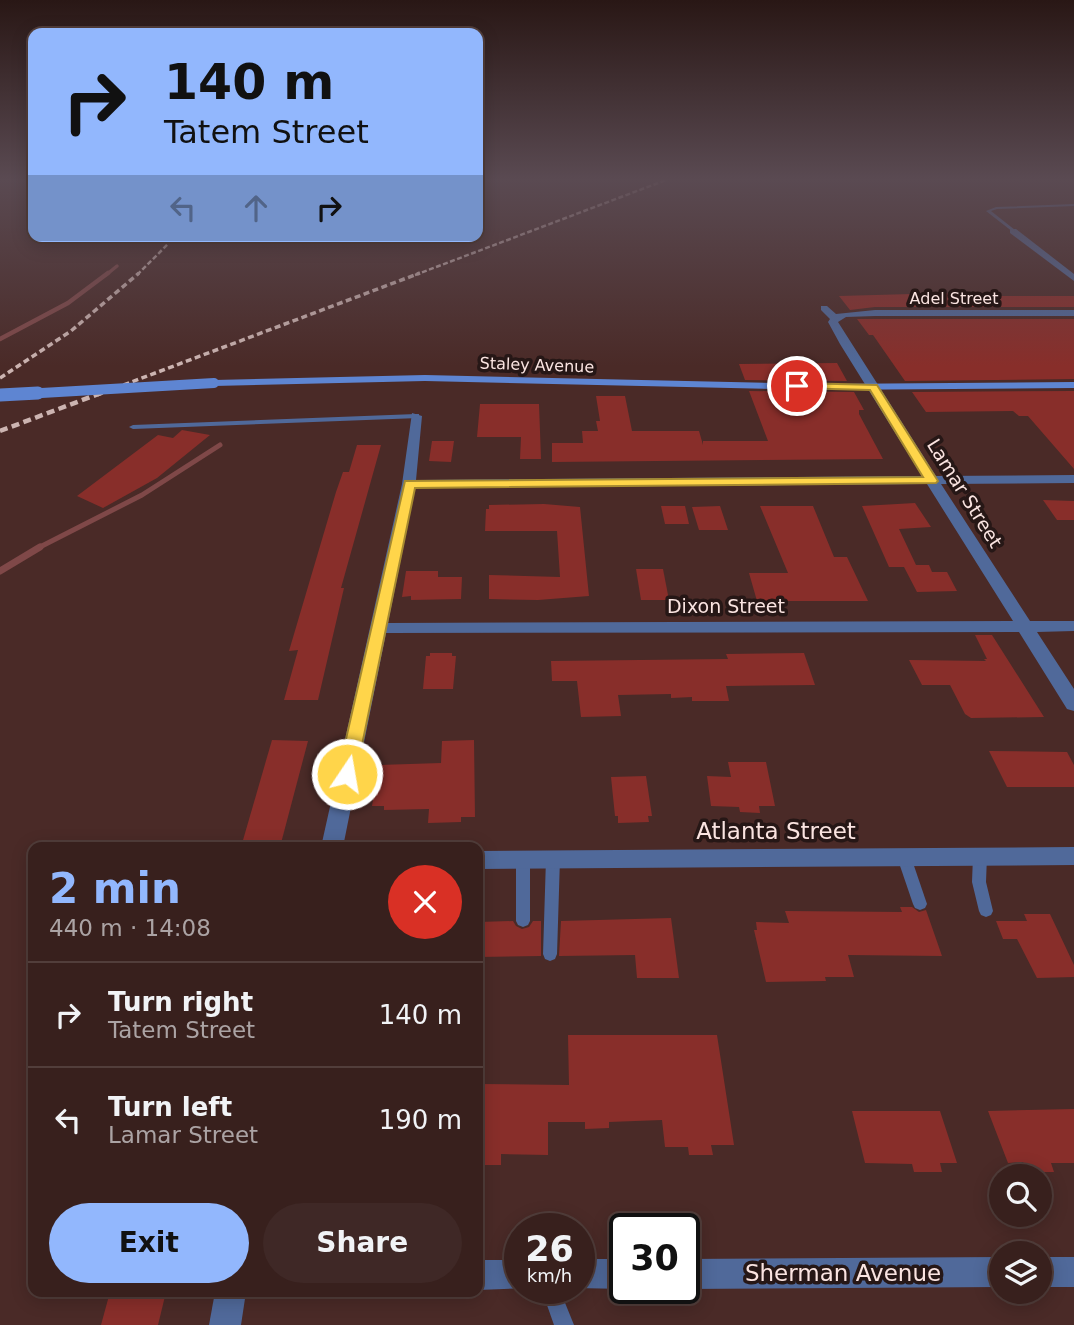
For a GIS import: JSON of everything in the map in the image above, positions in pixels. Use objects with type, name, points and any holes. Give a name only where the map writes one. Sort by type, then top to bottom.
[{"type":"street","points":[[1027,242],[1074,278]]},
{"type":"street","name":"Lamar Street","points":[[824,308],[835,318],[832,322],[1074,704]]},
{"type":"street","name":"Adel Street","points":[[835,318],[844,314],[875,313],[1074,313]]},
{"type":"street","name":"Staley Avenue","points":[[0,394],[214,383],[425,378],[873,387],[1074,385]]},
{"type":"street","points":[[333,842],[409,484],[416,416]]},
{"type":"street","points":[[409,484],[1074,479]]},
{"type":"street","name":"Dixon Street","points":[[378,628],[1074,626]]},
{"type":"street","name":"Atlanta Street","points":[[483,860],[1074,856]]},
{"type":"street","name":"Sherman Avenue","points":[[700,1274],[989,1272]]},
{"type":"street","points":[[1052,1272],[1074,1272]]},
{"type":"street","points":[[483,1275],[504,1275]]},
{"type":"street","points":[[225,1325],[231,1297]]},
{"type":"lane","points":[[133,427],[416,416]]},
{"type":"lane","points":[[979,856],[979,882],[986,911]]},
{"type":"lane","points":[[904,857],[920,904]]},
{"type":"lane","points":[[523,859],[523,921]]},
{"type":"lane","points":[[550,954],[552,859]]},
{"type":"lane","points":[[556,1304],[564,1325]]},
{"type":"building","points":[[947,293],[949,296],[1074,296],[1074,307],[875,307],[850,310],[839,296]]},
{"type":"building","points":[[857,319],[1074,319],[1074,379],[905,381],[873,335],[869,335]]},
{"type":"building","points":[[837,363],[847,381],[745,380],[739,364]]},
{"type":"building","points":[[749,391],[854,392],[864,410],[859,410],[859,414],[883,459],[552,462],[552,443],[583,443],[582,431],[598,431],[596,421],[600,421],[596,396],[625,396],[632,431],[699,431],[703,445],[703,441],[768,441]]},
{"type":"building","points":[[1074,391],[1074,469],[1028,416],[1019,416],[1013,411],[926,412],[912,392]]},
{"type":"building","points":[[480,404],[539,404],[541,459],[520,459],[521,437],[477,437]]},
{"type":"building","points":[[182,430],[210,435],[157,478],[103,508],[77,496],[158,435],[173,438]]},
{"type":"building","points":[[432,441],[454,441],[451,462],[429,461]]},
{"type":"building","points":[[357,445],[381,445],[341,588],[344,588],[318,700],[284,700],[298,650],[289,651],[336,492],[343,472],[349,472]]},
{"type":"building","points":[[1043,500],[1074,501],[1074,520],[1057,520]]},
{"type":"building","points":[[915,503],[931,527],[899,529],[916,565],[929,565],[932,572],[947,572],[957,591],[917,592],[904,567],[889,567],[862,506]]},
{"type":"building","points":[[544,504],[580,507],[589,596],[538,600],[489,599],[489,575],[560,577],[557,531],[485,531],[486,509],[489,509],[489,505]]},
{"type":"building","points":[[661,506],[685,506],[689,524],[665,524]]},
{"type":"building","points":[[720,506],[728,530],[699,530],[692,507]]},
{"type":"building","points":[[760,506],[813,506],[834,557],[847,557],[868,601],[757,601],[749,573],[788,573]]},
{"type":"building","points":[[636,569],[663,569],[669,600],[641,600]]},
{"type":"building","points":[[406,571],[438,571],[438,577],[462,577],[461,599],[411,600],[411,596],[402,597]]},
{"type":"building","points":[[975,635],[992,635],[1044,717],[971,718],[965,714],[950,685],[922,685],[909,660],[986,661]]},
{"type":"building","points":[[430,653],[452,653],[452,656],[456,656],[453,689],[423,689],[426,656],[430,656]]},
{"type":"building","points":[[804,653],[815,685],[726,686],[729,701],[692,701],[692,697],[671,698],[671,694],[618,695],[621,716],[581,717],[577,681],[552,681],[551,661],[728,659],[726,654]]},
{"type":"building","points":[[272,740],[308,741],[281,842],[242,842]]},
{"type":"building","points":[[474,740],[475,817],[461,817],[461,822],[428,823],[429,809],[384,810],[384,806],[372,806],[379,765],[441,763],[442,741]]},
{"type":"building","points":[[989,751],[1067,752],[1074,765],[1074,787],[1007,787]]},
{"type":"building","points":[[728,762],[766,762],[775,806],[759,806],[760,813],[740,812],[739,807],[711,806],[707,776],[731,777]]},
{"type":"building","points":[[646,776],[652,816],[648,816],[649,822],[618,823],[611,777]]},
{"type":"building","points":[[900,907],[912,907],[919,912],[926,910],[942,956],[848,955],[854,977],[825,977],[826,981],[766,982],[754,930],[757,930],[756,922],[789,923],[785,911],[902,912]]},
{"type":"building","points":[[1024,914],[1050,914],[1074,965],[1074,977],[1037,978],[1017,939],[1003,939],[996,921],[1027,921]]},
{"type":"building","points":[[671,918],[679,978],[637,978],[635,955],[559,956],[561,921]]},
{"type":"building","points":[[513,921],[522,929],[529,927],[533,921],[541,921],[541,956],[483,957],[483,922]]},
{"type":"building","points":[[568,1035],[717,1035],[734,1145],[711,1145],[713,1155],[689,1155],[688,1147],[665,1147],[662,1120],[609,1122],[609,1128],[585,1129],[585,1122],[548,1122],[548,1155],[501,1154],[501,1165],[483,1165],[483,1084],[569,1085]]},
{"type":"building","points":[[1074,1109],[1074,1163],[1008,1163],[988,1111]]},
{"type":"building","points":[[852,1111],[940,1111],[957,1163],[940,1163],[942,1172],[914,1172],[912,1164],[865,1163]]},
{"type":"building","points":[[109,1297],[165,1297],[158,1325],[101,1325]]},
{"type":"waterway","points":[[106,275],[117,266]]},
{"type":"waterway","points":[[0,339],[68,303],[108,273]]},
{"type":"waterway","points":[[36,549],[142,495],[220,445]]},
{"type":"waterway","points":[[0,571],[40,547]]},
{"type":"railway","points":[[139,273],[170,242]]},
{"type":"railway","points":[[415,275],[503,242]]},
{"type":"railway","points":[[0,378],[71,331],[139,273]]},
{"type":"railway","points":[[97,395],[420,273]]},
{"type":"railway","points":[[0,431],[101,393]]},
{"type":"route","points":[[347,774],[409,484],[932,481],[873,387],[797,386]]}]
